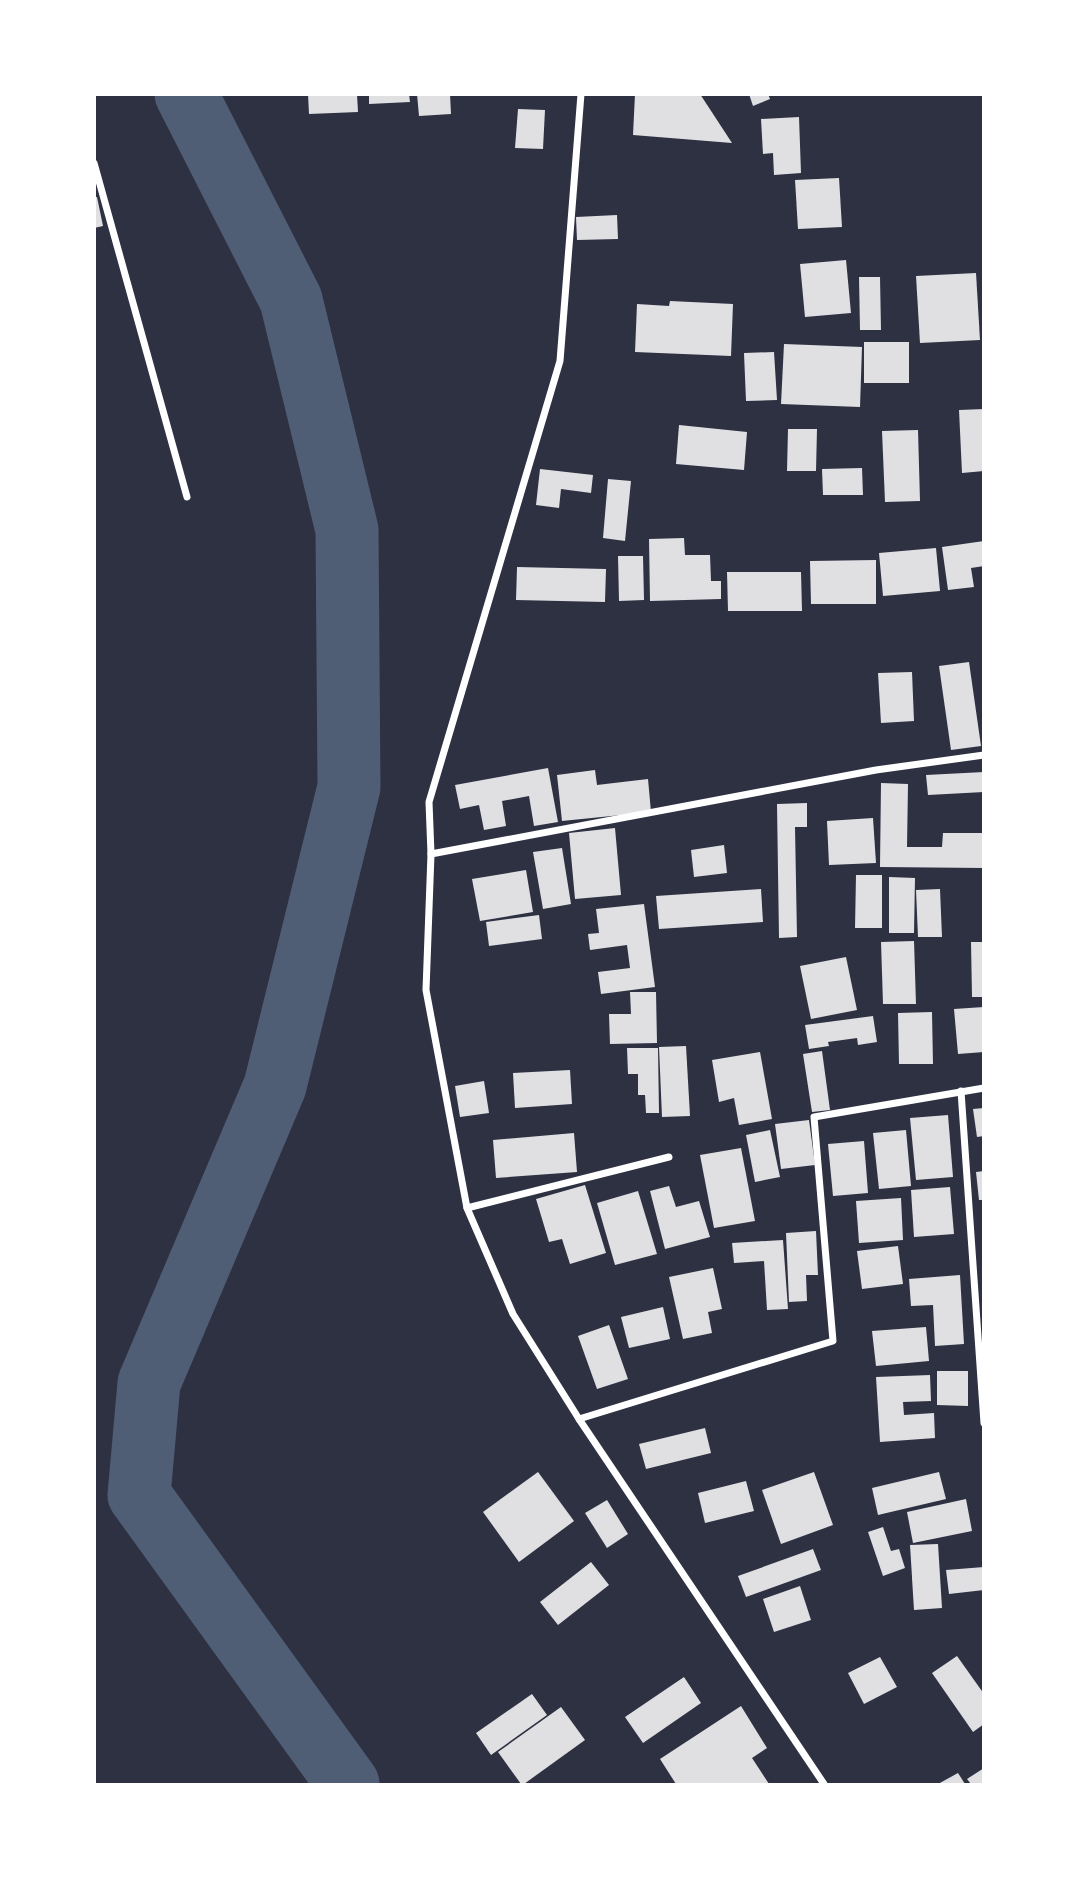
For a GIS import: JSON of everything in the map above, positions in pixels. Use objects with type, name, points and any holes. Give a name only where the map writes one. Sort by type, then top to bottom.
[{"type":"street","points":[[581,94],[560,361],[429,802],[431,854],[426,990],[467,1208],[513,1314],[579,1419],[824,1784]]},
{"type":"street","points":[[94,163],[187,497]]},
{"type":"street","points":[[431,854],[876,770],[984,755]]},
{"type":"street","points":[[579,1419],[833,1341],[814,1117],[984,1088]]},
{"type":"street","points":[[961,1091],[984,1423]]},
{"type":"street","points":[[467,1208],[669,1157]]},
{"type":"building","points":[[308,94],[357,94],[358,112],[309,114]]},
{"type":"building","points":[[369,94],[409,94],[410,102],[369,104]]},
{"type":"building","points":[[417,94],[450,94],[451,114],[419,116]]},
{"type":"building","points":[[635,94],[700,94],[732,143],[633,135]]},
{"type":"building","points":[[749,94],[768,94],[770,99],[753,106]]},
{"type":"building","points":[[518,109],[545,110],[543,149],[515,148]]},
{"type":"building","points":[[799,117],[801,173],[774,175],[773,153],[763,154],[761,119]]},
{"type":"building","points":[[839,178],[842,227],[798,229],[795,180]]},
{"type":"building","points":[[94,197],[97,197],[103,226],[94,228]]},
{"type":"building","points":[[617,215],[618,239],[577,240],[576,217]]},
{"type":"building","points":[[846,260],[851,313],[805,317],[800,264]]},
{"type":"building","points":[[976,273],[980,340],[920,343],[916,276]]},
{"type":"building","points":[[859,277],[880,277],[881,330],[860,330]]},
{"type":"building","points":[[670,301],[733,304],[731,356],[635,352],[637,304],[669,306]]},
{"type":"building","points":[[864,342],[909,342],[909,383],[864,383]]},
{"type":"building","points":[[784,344],[862,347],[860,407],[781,404]]},
{"type":"building","points":[[774,352],[777,400],[746,401],[744,353]]},
{"type":"building","points":[[984,409],[984,471],[962,473],[959,410]]},
{"type":"building","points":[[679,425],[747,432],[744,470],[676,464]]},
{"type":"building","points":[[788,429],[817,429],[816,471],[787,471]]},
{"type":"building","points":[[918,430],[920,501],[885,502],[882,431]]},
{"type":"building","points":[[862,468],[863,495],[823,495],[822,469]]},
{"type":"building","points":[[540,469],[593,475],[591,493],[561,489],[559,508],[536,505]]},
{"type":"building","points":[[608,479],[631,481],[625,541],[603,538]]},
{"type":"building","points":[[684,538],[685,555],[710,555],[711,581],[721,581],[721,599],[650,601],[649,539]]},
{"type":"building","points":[[984,541],[984,566],[971,568],[974,587],[948,590],[942,547]]},
{"type":"building","points":[[936,548],[940,591],[883,596],[879,553]]},
{"type":"building","points":[[618,556],[643,556],[644,600],[619,601]]},
{"type":"building","points":[[876,560],[876,604],[811,604],[810,561]]},
{"type":"building","points":[[517,567],[606,569],[605,602],[516,600]]},
{"type":"building","points":[[727,572],[801,572],[802,611],[728,611]]},
{"type":"building","points":[[969,662],[981,746],[951,750],[939,666]]},
{"type":"building","points":[[912,672],[914,721],[881,723],[878,673]]},
{"type":"building","points":[[548,768],[558,822],[534,826],[529,796],[502,801],[506,826],[484,830],[479,805],[460,809],[455,785]]},
{"type":"building","points":[[595,770],[597,785],[648,779],[651,812],[562,821],[557,775]]},
{"type":"building","points":[[984,772],[984,792],[928,795],[926,775]]},
{"type":"building","points":[[881,783],[908,784],[907,847],[942,847],[943,833],[984,833],[984,868],[880,867]]},
{"type":"building","points":[[807,803],[807,827],[795,827],[797,937],[779,938],[777,804]]},
{"type":"building","points":[[873,818],[876,863],[829,865],[827,821]]},
{"type":"building","points":[[615,828],[621,895],[575,899],[569,833]]},
{"type":"building","points":[[724,845],[727,873],[694,877],[691,850]]},
{"type":"building","points":[[562,848],[571,904],[543,909],[533,852]]},
{"type":"building","points":[[526,870],[533,912],[480,921],[472,879]]},
{"type":"building","points":[[856,875],[882,875],[882,928],[855,928]]},
{"type":"building","points":[[889,877],[915,878],[914,933],[889,933]]},
{"type":"building","points":[[761,889],[763,922],[659,929],[656,896]]},
{"type":"building","points":[[940,889],[942,937],[918,937],[916,890]]},
{"type":"building","points":[[644,904],[655,987],[601,994],[598,972],[630,968],[627,945],[590,950],[588,934],[599,933],[596,909]]},
{"type":"building","points":[[539,915],[542,939],[489,946],[486,922]]},
{"type":"building","points":[[914,941],[916,1004],[883,1004],[881,942]]},
{"type":"building","points":[[971,942],[984,942],[984,997],[972,997]]},
{"type":"building","points":[[846,957],[857,1010],[811,1019],[800,966]]},
{"type":"building","points":[[630,992],[656,992],[657,1043],[610,1044],[609,1014],[631,1014]]},
{"type":"building","points":[[984,1007],[984,1052],[958,1054],[954,1009]]},
{"type":"building","points":[[932,1012],[933,1064],[899,1064],[898,1013]]},
{"type":"building","points":[[873,1016],[877,1042],[858,1045],[857,1038],[828,1042],[829,1046],[809,1049],[805,1025]]},
{"type":"building","points":[[686,1046],[690,1116],[662,1117],[659,1047]]},
{"type":"building","points":[[627,1048],[658,1048],[659,1113],[646,1113],[645,1095],[638,1095],[638,1074],[628,1074]]},
{"type":"building","points":[[822,1051],[830,1110],[812,1112],[803,1054]]},
{"type":"building","points":[[760,1052],[772,1119],[739,1125],[734,1098],[719,1102],[712,1060]]},
{"type":"building","points":[[570,1070],[572,1104],[515,1108],[513,1073]]},
{"type":"building","points":[[484,1081],[489,1113],[460,1117],[455,1086]]},
{"type":"building","points":[[984,1108],[984,1136],[977,1137],[973,1109]]},
{"type":"building","points":[[948,1115],[953,1177],[916,1180],[910,1118]]},
{"type":"building","points":[[809,1120],[815,1165],[781,1169],[775,1124]]},
{"type":"building","points":[[770,1130],[780,1177],[755,1182],[746,1135]]},
{"type":"building","points":[[906,1130],[911,1186],[879,1189],[873,1133]]},
{"type":"building","points":[[574,1133],[577,1172],[496,1178],[493,1140]]},
{"type":"building","points":[[864,1141],[868,1193],[833,1196],[828,1144]]},
{"type":"building","points":[[741,1148],[755,1221],[714,1228],[700,1155]]},
{"type":"building","points":[[984,1171],[984,1200],[979,1200],[976,1172]]},
{"type":"building","points":[[585,1185],[606,1253],[570,1264],[562,1239],[549,1242],[536,1199]]},
{"type":"building","points":[[669,1186],[676,1207],[699,1201],[710,1237],[665,1249],[650,1191]]},
{"type":"building","points":[[950,1187],[954,1234],[914,1237],[911,1190]]},
{"type":"building","points":[[638,1191],[657,1254],[615,1265],[597,1203]]},
{"type":"building","points":[[901,1198],[903,1240],[859,1243],[856,1201]]},
{"type":"building","points":[[816,1231],[818,1275],[806,1275],[807,1301],[789,1302],[786,1233]]},
{"type":"building","points":[[783,1240],[788,1309],[767,1310],[764,1261],[734,1263],[732,1243]]},
{"type":"building","points":[[898,1246],[903,1284],[862,1289],[857,1251]]},
{"type":"building","points":[[713,1268],[722,1309],[708,1312],[712,1333],[683,1339],[669,1277]]},
{"type":"building","points":[[960,1275],[964,1344],[935,1346],[933,1305],[911,1306],[909,1279]]},
{"type":"building","points":[[663,1307],[670,1339],[629,1348],[621,1317]]},
{"type":"building","points":[[609,1325],[628,1379],[597,1389],[578,1336]]},
{"type":"building","points":[[926,1327],[929,1361],[876,1366],[872,1331]]},
{"type":"building","points":[[937,1371],[968,1371],[968,1406],[937,1405]]},
{"type":"building","points":[[930,1375],[931,1401],[903,1402],[904,1415],[934,1413],[935,1438],[880,1442],[876,1377]]},
{"type":"building","points":[[705,1428],[711,1453],[646,1469],[639,1444]]},
{"type":"building","points":[[538,1472],[574,1521],[519,1562],[483,1512]]},
{"type":"building","points":[[814,1472],[833,1525],[781,1544],[762,1490]]},
{"type":"building","points":[[939,1472],[946,1499],[878,1515],[872,1488]]},
{"type":"building","points":[[746,1481],[754,1511],[705,1523],[698,1493]]},
{"type":"building","points":[[966,1499],[972,1531],[913,1543],[907,1512]]},
{"type":"building","points":[[607,1500],[628,1534],[607,1548],[585,1513]]},
{"type":"building","points":[[883,1527],[891,1551],[899,1549],[905,1568],[883,1576],[868,1532]]},
{"type":"building","points":[[938,1544],[942,1608],[914,1610],[910,1545]]},
{"type":"building","points":[[813,1549],[821,1570],[746,1597],[738,1576]]},
{"type":"building","points":[[591,1562],[609,1585],[558,1625],[540,1602]]},
{"type":"building","points":[[984,1567],[984,1590],[949,1594],[946,1570]]},
{"type":"building","points":[[800,1586],[811,1620],[774,1632],[763,1599]]},
{"type":"building","points":[[957,1656],[984,1694],[984,1724],[973,1732],[932,1673]]},
{"type":"building","points":[[880,1657],[897,1687],[864,1704],[848,1673]]},
{"type":"building","points":[[684,1677],[701,1703],[643,1743],[625,1717]]},
{"type":"building","points":[[532,1694],[547,1715],[491,1755],[476,1733]]},
{"type":"building","points":[[741,1706],[767,1748],[752,1758],[769,1784],[676,1784],[660,1759]]},
{"type":"building","points":[[561,1707],[585,1740],[521,1784],[498,1752]]},
{"type":"building","points":[[984,1768],[984,1784],[971,1784],[967,1779]]},
{"type":"building","points":[[958,1773],[965,1784],[938,1784]]},
{"type":"waterway","points":[[186,94],[291,300],[347,530],[349,787],[275,1086],[149,1383],[139,1495],[348,1784]]}]
